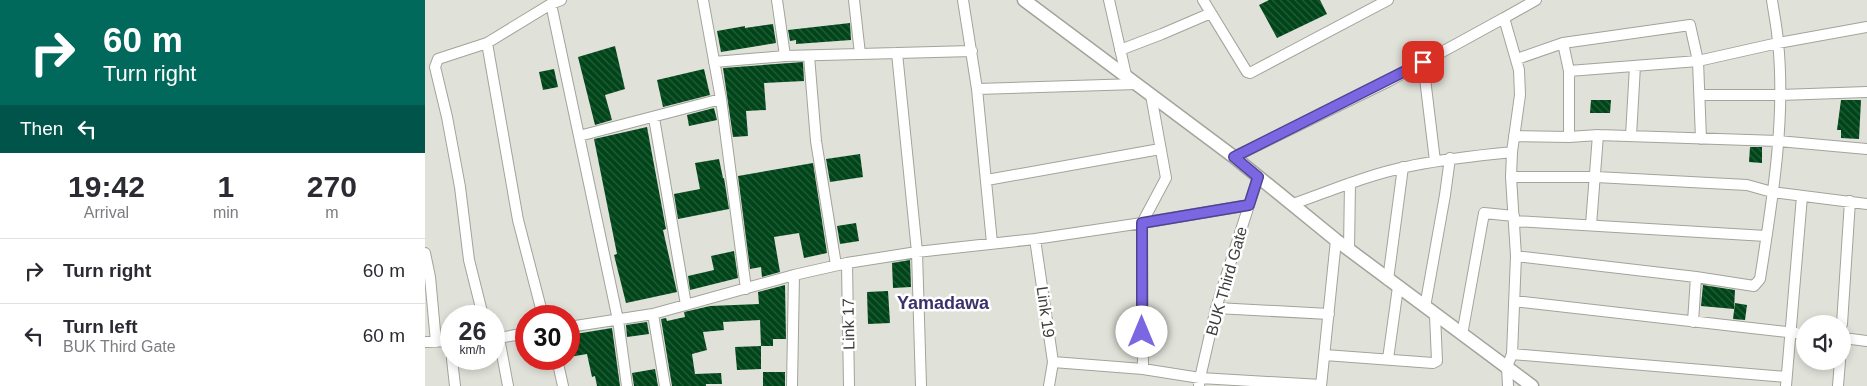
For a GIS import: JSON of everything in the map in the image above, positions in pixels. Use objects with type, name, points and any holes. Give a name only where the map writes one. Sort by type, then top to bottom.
[{"type":"street","points":[[703,0],[721,99],[746,289]]},
{"type":"street","points":[[777,0],[785,56]]},
{"type":"street","points":[[854,0],[860,54]]},
{"type":"street","points":[[963,0],[977,89],[992,244]]},
{"type":"street","points":[[1024,0],[1036,5],[1126,76],[1234,157],[1393,284],[1532,386]]},
{"type":"street","points":[[1109,0],[1126,76]]},
{"type":"street","points":[[1204,0],[1247,72],[1251,73],[1388,0]]},
{"type":"street","points":[[1234,157],[1423,62],[1536,0]]},
{"type":"street","points":[[1516,256],[1696,277],[1754,286],[1760,279],[1778,141],[1778,42],[1772,0]]},
{"type":"street","points":[[480,305],[469,260],[461,187],[435,67],[438,59],[487,43],[556,2],[579,136],[618,320],[627,386]]},
{"type":"street","points":[[1120,50],[1211,13]]},
{"type":"street","points":[[1504,18],[1519,70],[1519,95],[1511,177],[1516,256],[1512,354],[1507,367],[1508,386]]},
{"type":"street","points":[[1517,59],[1563,43],[1691,25],[1698,61],[1701,139]]},
{"type":"street","points":[[1569,71],[1698,61],[1778,42],[1867,27]]},
{"type":"street","points":[[487,43],[518,220],[540,305]]},
{"type":"street","points":[[1563,43],[1569,71],[1569,137]]},
{"type":"street","points":[[714,62],[785,56],[972,51]]},
{"type":"street","points":[[897,53],[917,252],[921,386]]},
{"type":"street","points":[[809,56],[817,141],[836,265]]},
{"type":"street","points":[[1423,62],[1435,161]]},
{"type":"street","points":[[1631,136],[1635,66]]},
{"type":"street","points":[[977,89],[1137,84]]},
{"type":"street","points":[[1700,94],[1779,95],[1867,92]]},
{"type":"street","points":[[1143,369],[1142,223],[1166,178],[1151,95]]},
{"type":"street","points":[[579,136],[721,99]]},
{"type":"street","points":[[654,118],[686,305]]},
{"type":"street","points":[[1514,136],[1569,137],[1598,135],[1778,141],[1867,149]]},
{"type":"street","points":[[1591,225],[1598,135]]},
{"type":"street","points":[[987,180],[1160,149]]},
{"type":"street","points":[[1293,204],[1350,183],[1403,167],[1450,158],[1512,152]]},
{"type":"street","points":[[1425,307],[1450,158]]},
{"type":"street","points":[[1388,359],[1403,167]]},
{"type":"street","name":"BUK Third Gate","points":[[1200,382],[1216,308],[1258,177]]},
{"type":"street","points":[[1511,177],[1596,178],[1747,185],[1772,192],[1867,204]]},
{"type":"street","points":[[1349,249],[1350,183]]},
{"type":"street","points":[[1512,354],[1786,381],[1802,196]]},
{"type":"street","points":[[1843,315],[1850,202]]},
{"type":"street","points":[[580,325],[653,314],[847,262],[1035,239],[1249,205]]},
{"type":"street","points":[[1462,335],[1484,213],[1514,219],[1767,236]]},
{"type":"street","name":"Link 19","points":[[1035,239],[1053,362],[1049,386]]},
{"type":"street","points":[[1053,362],[1143,369],[1200,382],[1321,385],[1336,240]]},
{"type":"street","points":[[425,253],[430,277],[430,342]]},
{"type":"street","name":"Link 17","points":[[847,262],[849,386]]},
{"type":"street","points":[[792,386],[793,275]]},
{"type":"street","points":[[1693,322],[1696,277]]},
{"type":"street","points":[[1514,301],[1796,333]]},
{"type":"street","points":[[1216,308],[1329,314]]},
{"type":"street","points":[[653,314],[665,386]]},
{"type":"street","points":[[1325,354],[1433,363],[1437,361],[1435,315]]},
{"type":"street","points":[[1851,339],[1867,341]]},
{"type":"street","points":[[453,370],[455,386]]},
{"type":"street","points":[[504,370],[508,386]]},
{"type":"street","points":[[559,370],[563,386]]},
{"type":"street","points":[[1838,386],[1839,370]]},
{"type":"building","points":[[1269,0],[1320,0],[1327,14],[1277,38],[1259,5]]},
{"type":"building","points":[[850,23],[851,40],[796,44],[796,40],[790,41],[788,30]]},
{"type":"building","points":[[773,24],[776,43],[721,52],[717,31]]},
{"type":"building","points":[[615,46],[625,89],[605,95],[612,120],[595,125],[578,57]]},
{"type":"building","points":[[803,62],[804,81],[764,83],[766,110],[746,111],[748,136],[733,137],[723,68]]},
{"type":"building","points":[[554,69],[558,87],[543,90],[539,72]]},
{"type":"building","points":[[704,69],[710,95],[663,107],[657,80]]},
{"type":"building","points":[[1591,100],[1611,100],[1610,113],[1590,113]]},
{"type":"building","points":[[1841,100],[1861,100],[1859,139],[1841,138],[1841,130],[1837,130]]},
{"type":"building","points":[[714,108],[717,120],[689,126],[687,115]]},
{"type":"building","points":[[647,127],[666,229],[663,230],[677,292],[626,303],[614,255],[617,254],[594,139]]},
{"type":"building","points":[[1750,147],[1762,147],[1762,163],[1749,162]]},
{"type":"building","points":[[860,154],[863,177],[830,182],[826,159]]},
{"type":"building","points":[[719,159],[729,209],[678,219],[674,194],[700,189],[695,163]]},
{"type":"building","points":[[813,163],[827,253],[804,258],[799,233],[774,237],[780,272],[762,277],[761,267],[750,269],[738,176]]},
{"type":"building","points":[[856,223],[859,241],[840,244],[837,226]]},
{"type":"building","points":[[734,251],[738,278],[690,290],[688,276],[714,270],[711,256]]},
{"type":"building","points":[[910,260],[911,287],[893,288],[892,263]]},
{"type":"building","points":[[785,285],[786,339],[773,339],[773,346],[761,346],[760,320],[723,322],[724,330],[703,332],[707,350],[692,354],[695,374],[721,373],[722,384],[672,386],[661,319],[666,318],[667,321],[685,317],[684,312],[710,306],[759,304],[758,292]]},
{"type":"building","points":[[1703,285],[1735,290],[1734,309],[1701,306]]},
{"type":"building","points":[[888,291],[890,323],[868,324],[867,292]]},
{"type":"building","points":[[1735,303],[1747,305],[1745,320],[1733,319]]},
{"type":"building","points":[[647,322],[649,334],[627,337],[626,325]]},
{"type":"building","points":[[612,328],[620,386],[597,386],[595,376],[592,377],[587,354],[580,355],[580,333]]},
{"type":"building","points":[[761,346],[761,369],[737,370],[735,347]]},
{"type":"building","points":[[655,369],[658,386],[634,386],[632,373]]},
{"type":"building","points":[[763,372],[785,372],[785,386],[763,386]]},
{"type":"district","name":"Yamadawa","points":[[943,303]]},
{"type":"route","points":[[1142,332],[1142,223],[1249,205],[1258,177],[1234,157],[1423,62]]}]
